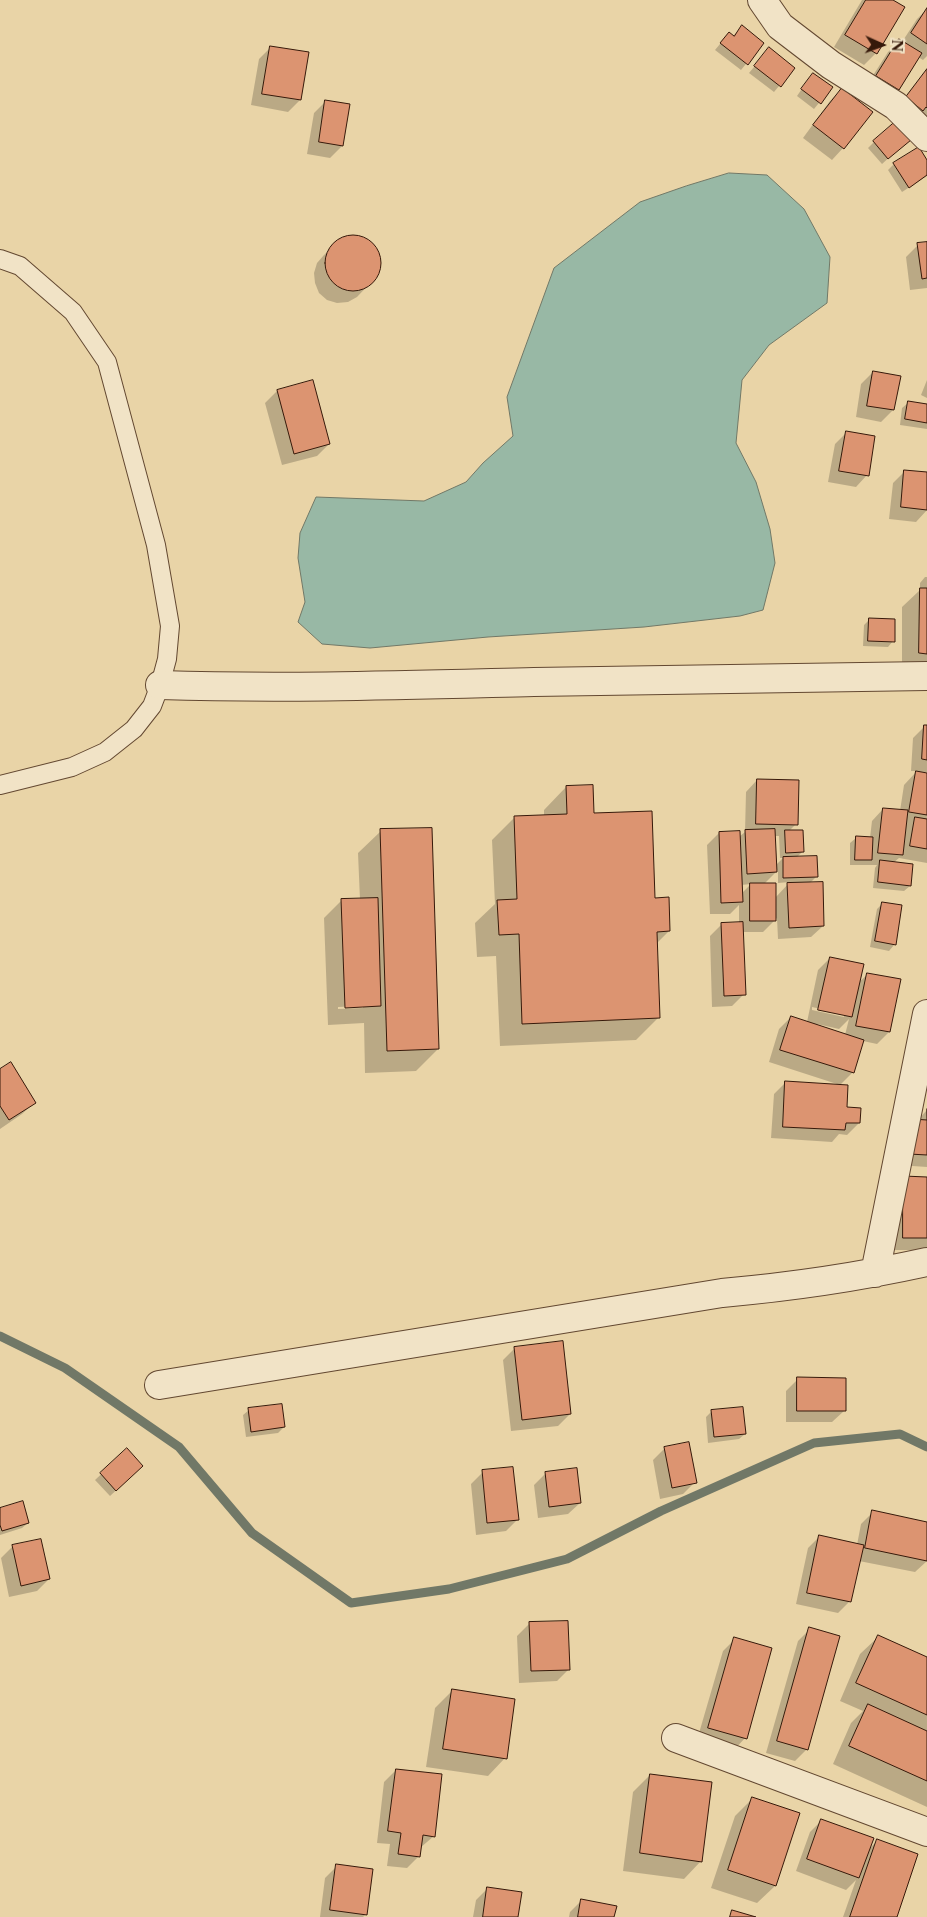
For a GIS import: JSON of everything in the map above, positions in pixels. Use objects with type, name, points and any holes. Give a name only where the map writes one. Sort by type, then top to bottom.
[{"type":"street","points":[[762,0],[780,26],[830,65],[896,106],[927,137]]},
{"type":"street","points":[[160,685],[335,687],[764,677],[927,676]]},
{"type":"street","points":[[875,1273],[927,1014]]},
{"type":"street","points":[[159,1385],[722,1293],[875,1273],[927,1262]]},
{"type":"street","points":[[676,1738],[927,1832]]},
{"type":"lane","points":[[0,258],[20,266],[73,312],[107,362],[156,545],[170,626],[167,659],[160,685],[152,706],[134,729],[105,752],[72,767],[0,785]]},
{"type":"shaded area","points":[[729,173],[767,175],[804,209],[830,257],[827,303],[769,345],[742,380],[736,443],[756,482],[770,529],[775,563],[763,610],[740,616],[644,627],[488,637],[370,648],[322,644],[298,622],[305,602],[298,558],[300,533],[316,497],[424,501],[466,482],[483,463],[513,436],[507,397],[554,268],[640,202]]},
{"type":"building","points":[[866,0],[893,0],[905,7],[877,54],[845,35]]},
{"type":"building","points":[[927,8],[927,44],[911,33]]},
{"type":"building","points":[[742,25],[764,43],[748,65],[720,43],[729,32],[734,36]]},
{"type":"building","points":[[899,39],[922,53],[899,90],[876,76]]},
{"type":"building","points":[[270,46],[309,52],[301,100],[262,94]]},
{"type":"building","points":[[769,47],[795,68],[781,87],[754,66]]},
{"type":"building","points":[[927,69],[927,108],[923,111],[906,97]]},
{"type":"building","points":[[813,73],[833,87],[821,104],[801,89]]},
{"type":"building","points":[[842,88],[873,112],[844,149],[813,125]]},
{"type":"building","points":[[325,100],[350,104],[343,146],[319,142]]},
{"type":"building","points":[[895,122],[911,140],[888,159],[873,141]]},
{"type":"building","points":[[919,147],[927,160],[927,175],[909,188],[893,163]]},
{"type":"building","points":[[353,235],[364,237],[373,243],[379,252],[381,263],[379,274],[373,283],[364,289],[353,291],[342,289],[333,283],[327,274],[325,263],[327,252],[333,243],[342,237]]},
{"type":"building","points":[[927,242],[927,278],[922,279],[917,243]]},
{"type":"building","points":[[873,371],[901,376],[894,410],[867,406]]},
{"type":"building","points":[[313,380],[330,444],[294,454],[277,390]]},
{"type":"building","points":[[908,401],[927,404],[927,423],[905,419]]},
{"type":"building","points":[[846,431],[875,436],[869,476],[839,471]]},
{"type":"building","points":[[904,470],[927,472],[927,510],[901,507]]},
{"type":"building","points":[[920,588],[927,588],[927,654],[919,653]]},
{"type":"building","points":[[869,618],[895,619],[895,642],[868,641]]},
{"type":"building","points":[[924,725],[927,725],[927,760],[922,759]]},
{"type":"building","points":[[916,771],[927,773],[927,815],[909,812]]},
{"type":"building","points":[[757,779],[799,780],[798,825],[756,824]]},
{"type":"building","points":[[593,785],[594,813],[652,811],[655,898],[669,897],[670,931],[657,932],[660,1018],[522,1024],[519,934],[499,935],[497,900],[517,899],[514,816],[567,814],[566,786]]},
{"type":"building","points":[[883,808],[908,810],[903,855],[878,853]]},
{"type":"building","points":[[915,817],[927,819],[927,849],[910,846]]},
{"type":"building","points":[[432,828],[439,1049],[387,1051],[380,829]]},
{"type":"building","points":[[775,829],[777,872],[747,874],[745,830]]},
{"type":"building","points":[[785,830],[803,830],[804,852],[786,853]]},
{"type":"building","points":[[740,831],[743,902],[721,903],[719,832]]},
{"type":"building","points":[[856,836],[873,837],[872,860],[855,860]]},
{"type":"building","points":[[817,856],[818,877],[783,878],[783,857]]},
{"type":"building","points":[[880,860],[913,864],[911,886],[878,882]]},
{"type":"building","points":[[823,882],[824,926],[789,928],[787,883]]},
{"type":"building","points":[[750,883],[776,883],[776,921],[750,921]]},
{"type":"building","points":[[378,898],[381,1006],[345,1008],[341,899]]},
{"type":"building","points":[[882,902],[902,905],[896,945],[875,941]]},
{"type":"building","points":[[743,922],[746,995],[724,996],[721,923]]},
{"type":"building","points":[[830,957],[864,964],[852,1017],[818,1010]]},
{"type":"building","points":[[867,973],[901,979],[890,1032],[856,1026]]},
{"type":"building","points":[[791,1016],[864,1040],[854,1073],[780,1050]]},
{"type":"building","points":[[11,1062],[36,1103],[9,1120],[0,1106],[0,1069]]},
{"type":"building","points":[[785,1081],[848,1085],[847,1107],[861,1108],[860,1123],[846,1123],[845,1130],[783,1127]]},
{"type":"building","points":[[912,1119],[927,1120],[927,1155],[909,1154]]},
{"type":"building","points":[[903,1176],[927,1177],[927,1238],[903,1238]]},
{"type":"building","points":[[563,1341],[571,1414],[522,1420],[514,1347]]},
{"type":"building","points":[[797,1377],[846,1378],[846,1411],[797,1411]]},
{"type":"building","points":[[282,1404],[285,1427],[251,1432],[248,1408]]},
{"type":"building","points":[[743,1407],[746,1434],[714,1437],[711,1410]]},
{"type":"building","points":[[689,1442],[697,1483],[672,1488],[664,1447]]},
{"type":"building","points":[[127,1448],[143,1466],[116,1491],[100,1473]]},
{"type":"building","points":[[513,1467],[519,1520],[487,1523],[482,1470]]},
{"type":"building","points":[[577,1468],[581,1503],[549,1507],[545,1472]]},
{"type":"building","points":[[23,1501],[29,1523],[2,1531],[0,1508]]},
{"type":"building","points":[[872,1510],[927,1522],[927,1561],[865,1548]]},
{"type":"building","points":[[819,1535],[864,1545],[851,1602],[807,1593]]},
{"type":"building","points":[[41,1539],[50,1579],[21,1586],[12,1545]]},
{"type":"building","points":[[568,1621],[570,1670],[531,1671],[529,1622]]},
{"type":"building","points":[[809,1627],[840,1636],[808,1750],[777,1741]]},
{"type":"building","points":[[878,1635],[927,1657],[927,1715],[856,1683]]},
{"type":"building","points":[[734,1637],[772,1648],[747,1739],[708,1728]]},
{"type":"building","points":[[452,1689],[515,1699],[507,1759],[443,1749]]},
{"type":"building","points":[[868,1704],[927,1731],[927,1781],[849,1746]]},
{"type":"building","points":[[396,1769],[442,1774],[435,1837],[423,1835],[420,1857],[398,1854],[401,1833],[388,1831]]},
{"type":"building","points":[[650,1774],[712,1782],[702,1862],[640,1853]]},
{"type":"building","points":[[752,1797],[800,1813],[776,1886],[728,1870]]},
{"type":"building","points":[[821,1819],[874,1838],[859,1878],[807,1859]]},
{"type":"building","points":[[877,1839],[918,1854],[897,1917],[850,1917]]},
{"type":"building","points":[[336,1864],[373,1869],[367,1915],[330,1910]]},
{"type":"building","points":[[487,1887],[522,1892],[518,1917],[483,1917]]},
{"type":"building","points":[[581,1899],[617,1906],[614,1917],[578,1917]]},
{"type":"building","points":[[732,1910],[756,1917],[730,1917]]},
{"type":"waterway","points":[[0,1336],[65,1368],[179,1447],[252,1533],[351,1603],[449,1589],[567,1559],[661,1511],[814,1443],[900,1434],[927,1447]]}]
